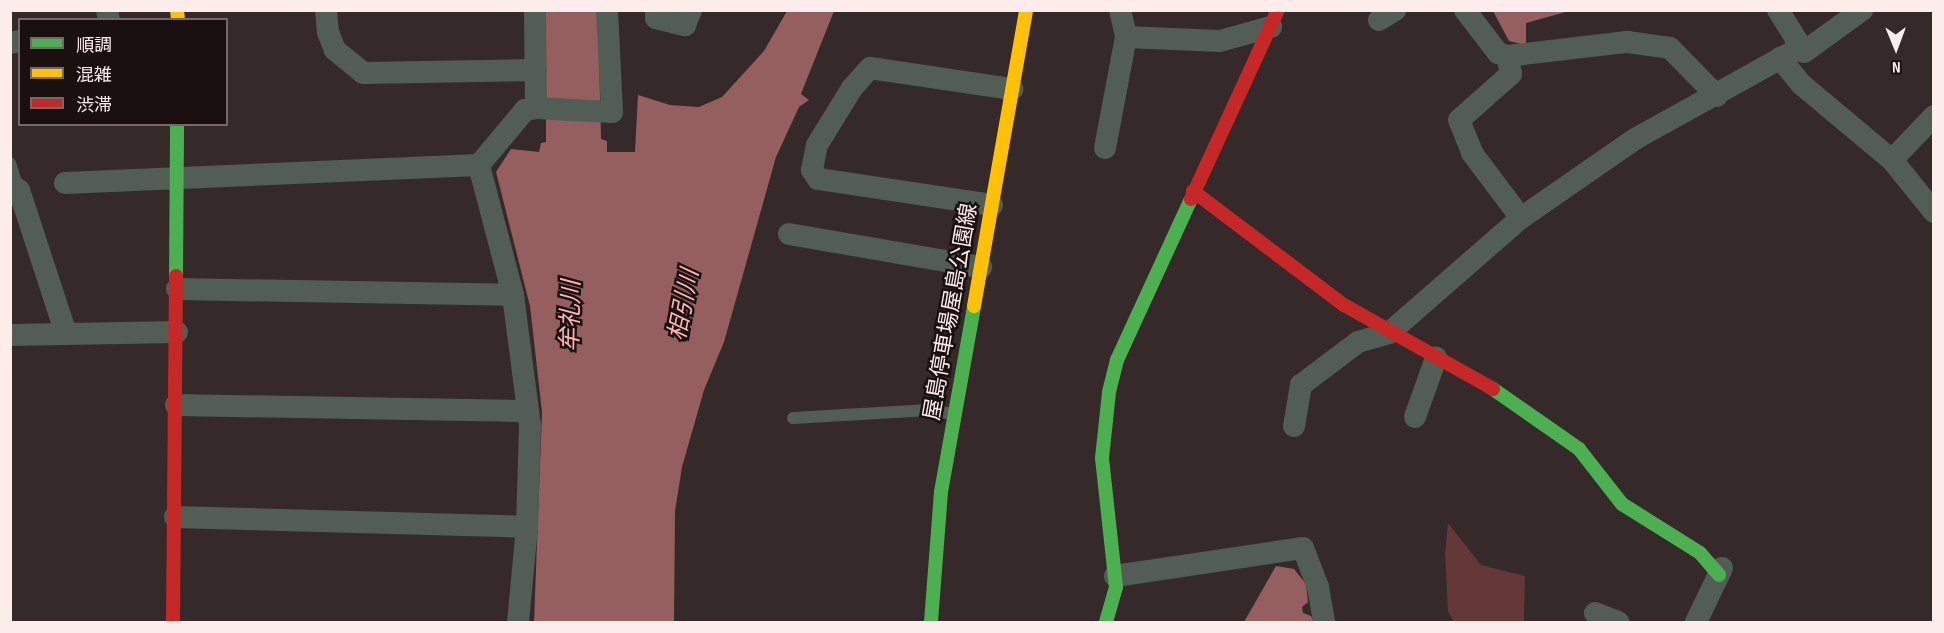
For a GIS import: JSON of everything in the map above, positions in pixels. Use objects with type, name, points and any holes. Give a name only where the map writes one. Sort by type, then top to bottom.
[{"type":"street","points":[[326,10],[328,32],[335,50],[363,73],[536,70]]},
{"type":"street","points":[[535,10],[536,108]]},
{"type":"street","points":[[65,183],[479,165],[525,110],[536,108],[612,112],[607,10]]},
{"type":"street","points":[[656,10],[656,18],[685,25],[692,10]]},
{"type":"street","name":"屋島停車場屋島公園線","points":[[931,622],[937,521],[1026,10]]},
{"type":"street","points":[[1105,148],[1126,37],[1120,10]]},
{"type":"street","points":[[1465,10],[1498,53],[1507,56],[1653,42],[1670,48],[1717,96]]},
{"type":"street","points":[[1778,10],[1804,52],[1862,10]]},
{"type":"street","points":[[1126,37],[1220,41],[1275,19]]},
{"type":"street","points":[[1106,622],[1115,598],[1115,576],[1102,458],[1109,392],[1128,330],[1275,19]]},
{"type":"street","points":[[1294,426],[1301,385],[1358,342],[1389,333],[1521,218],[1635,139],[1717,96],[1801,47]]},
{"type":"street","points":[[1507,56],[1511,74],[1459,120],[1472,153],[1521,218]]},
{"type":"street","points":[[1779,58],[1801,84],[1892,160],[1934,212]]},
{"type":"street","points":[[992,205],[818,179],[812,170],[817,145],[852,88],[870,68],[1012,89]]},
{"type":"street","points":[[1892,160],[1934,116]]},
{"type":"street","points":[[173,622],[177,126]]},
{"type":"street","points":[[479,165],[513,295],[528,411],[527,527],[518,622]]},
{"type":"street","points":[[19,190],[66,334]]},
{"type":"street","points":[[1193,191],[1344,305],[1389,333],[1488,386],[1579,449],[1622,504],[1700,553],[1721,572],[1696,622]]},
{"type":"street","points":[[789,234],[981,267]]},
{"type":"street","points":[[177,289],[513,295]]},
{"type":"street","points":[[10,335],[177,332]]},
{"type":"street","points":[[1415,417],[1436,358]]},
{"type":"street","points":[[176,405],[528,411]]},
{"type":"street","points":[[175,517],[527,527]]},
{"type":"street","points":[[1115,576],[1303,548],[1318,587],[1324,622]]},
{"type":"street","points":[[1595,613],[1618,622]]},
{"type":"lane","points":[[10,163],[19,190]]},
{"type":"lane","points":[[793,418],[930,410],[954,414]]},
{"type":"shaded area","points":[[1448,523],[1481,565],[1525,576],[1524,622],[1454,622],[1448,612],[1445,554]]},
{"type":"water","points":[[546,11],[598,11],[601,139],[607,141],[607,152],[635,152],[638,95],[670,105],[699,107],[722,97],[764,51],[787,11],[834,11],[801,94],[809,100],[799,107],[776,157],[724,342],[704,390],[682,467],[675,511],[674,622],[534,622],[542,412],[530,306],[496,172],[511,149],[539,152],[541,143],[546,142]]},
{"type":"water","points":[[1493,11],[1569,11],[1526,23],[1526,45],[1509,41]]},
{"type":"water","points":[[1276,566],[1294,569],[1306,584],[1308,602],[1302,607],[1303,613],[1311,616],[1314,622],[1244,622]]},
{"type":"traffic: fast","points":[[176,276],[177,126]]},
{"type":"traffic: fast","points":[[1106,622],[1116,587],[1102,458],[1109,392],[1117,360],[1191,199]]},
{"type":"traffic: fast","points":[[931,622],[941,492],[974,306]]},
{"type":"traffic: fast","points":[[1493,389],[1579,449],[1622,504],[1700,553],[1719,575]]},
{"type":"traffic: slow","points":[[177,10],[178,18]]},
{"type":"traffic: slow","points":[[974,306],[1026,10]]},
{"type":"traffic: jam","points":[[1191,199],[1278,10]]},
{"type":"traffic: jam","points":[[1193,191],[1344,305],[1493,389]]},
{"type":"traffic: jam","points":[[173,622],[176,276]]},
{"type":"water label","name":"相引川","points":[[684,305]]},
{"type":"water label","name":"牟礼川","points":[[571,316]]}]
